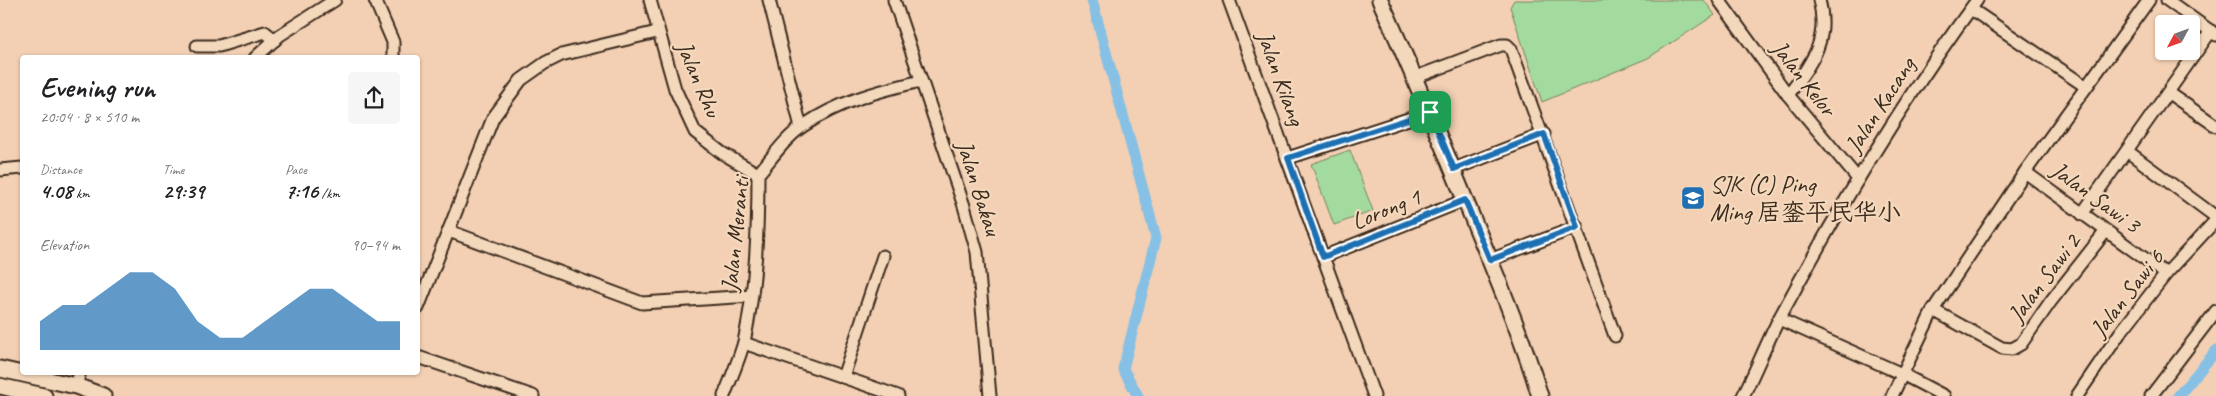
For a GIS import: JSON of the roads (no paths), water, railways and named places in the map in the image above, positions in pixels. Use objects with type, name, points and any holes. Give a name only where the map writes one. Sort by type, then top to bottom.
[{"type":"street","points":[[258,55],[275,40],[335,0]]},
{"type":"street","points":[[375,0],[393,42],[393,55]]},
{"type":"street","name":"Jalan Rhu","points":[[650,0],[657,32],[675,89],[695,132],[722,153],[758,174]]},
{"type":"street","points":[[769,0],[802,127]]},
{"type":"street","name":"Jalan Bakau","points":[[894,0],[964,206],[977,252],[990,396]]},
{"type":"street","name":"Jalan Kilang","points":[[1229,0],[1374,396]]},
{"type":"street","points":[[1380,0],[1416,77],[1454,169],[1529,358],[1540,396]]},
{"type":"street","points":[[1788,95],[1812,63],[1821,40],[1823,17],[1819,0]]},
{"type":"street","points":[[1892,396],[1933,310],[2025,172],[2149,0]]},
{"type":"street","points":[[2082,214],[2214,33],[2167,0]]},
{"type":"street","name":"Jalan Kelor","points":[[1724,2],[1788,95],[1858,179]]},
{"type":"street","points":[[1974,4],[2086,86]]},
{"type":"street","name":"Jalan Kacang","points":[[1743,396],[1779,319],[1858,179],[1922,77],[1974,4]]},
{"type":"street","points":[[197,46],[220,46],[265,32],[275,40]]},
{"type":"street","points":[[420,303],[494,118],[521,80],[545,63],[561,55],[657,32]]},
{"type":"street","points":[[1416,77],[1501,45],[1507,45],[1511,49],[1544,134],[1615,336]]},
{"type":"street","points":[[220,46],[222,55]]},
{"type":"street","name":"Jalan Meranti","points":[[724,396],[744,343],[758,231],[758,174],[802,127],[865,94],[921,81]]},
{"type":"street","points":[[2169,93],[2216,126]]},
{"type":"street","points":[[1288,158],[1430,112]]},
{"type":"street","points":[[1454,169],[1544,134]]},
{"type":"street","points":[[2127,151],[2216,219]]},
{"type":"street","points":[[0,170],[20,168]]},
{"type":"street","name":"Jalan Sawi 3","points":[[2025,172],[2166,274]]},
{"type":"street","name":"Lorong 1","points":[[1323,257],[1465,200]]},
{"type":"street","name":"Jalan Sawi 6","points":[[2077,396],[2120,333],[2166,274],[2216,219]]},
{"type":"street","points":[[1490,260],[1577,227]]},
{"type":"street","points":[[449,231],[642,303],[751,296]]},
{"type":"street","name":"Jalan Sawi 2","points":[[1933,310],[2002,348],[2012,349],[2021,344],[2051,300],[2106,231]]},
{"type":"street","points":[[843,377],[883,256]]},
{"type":"street","points":[[2151,396],[2216,312]]},
{"type":"street","points":[[1779,319],[1902,374],[1944,396]]},
{"type":"street","points":[[744,343],[898,396]]},
{"type":"street","points":[[420,358],[533,396]]},
{"type":"street","points":[[0,368],[20,371]]},
{"type":"street","points":[[50,375],[78,379],[104,396]]},
{"type":"street","points":[[0,386],[44,396]]},
{"type":"waterway","points":[[1092,0],[1156,238],[1123,369],[1138,396]]},
{"type":"waterway","points":[[2178,396],[2216,351]]},
{"type":"place","name":"SJK (C) Ping Ming 居銮平民华小","points":[[1693,198]]}]
